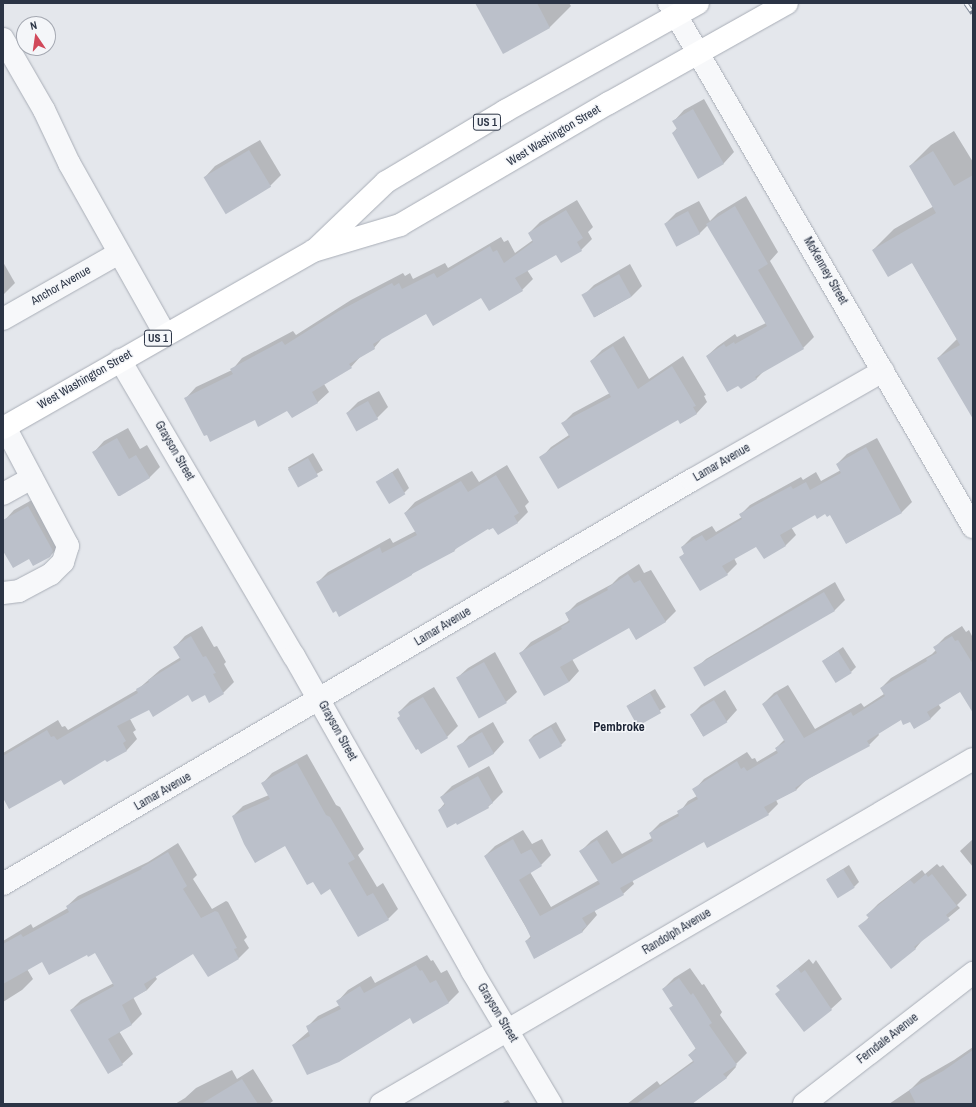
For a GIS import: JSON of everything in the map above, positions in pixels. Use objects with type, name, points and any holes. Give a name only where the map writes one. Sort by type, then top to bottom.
[{"type":"main road","name":"West Washington Street","points":[[313,251],[386,182],[672,9],[698,3]]},
{"type":"main road","name":"West Washington Street","points":[[4,427],[313,251],[400,225],[787,3]]},
{"type":"street","name":"McKenney Street","points":[[672,9],[973,527]]},
{"type":"street","points":[[3,39],[44,110],[69,163],[165,334]]},
{"type":"street","name":"Anchor Avenue","points":[[3,319],[120,253]]},
{"type":"street","name":"Grayson Street","points":[[120,360],[319,700],[507,1030],[551,1104]]},
{"type":"street","name":"Lamar Avenue","points":[[3,884],[692,480],[883,371]]},
{"type":"street","points":[[3,593],[19,591],[51,574],[63,562],[68,546],[4,427]]},
{"type":"street","points":[[3,494],[32,478]]},
{"type":"street","name":"Randolph Avenue","points":[[381,1104],[973,759]]},
{"type":"street","name":"Ferndale Avenue","points":[[804,1104],[973,974]]},
{"type":"building","points":[[475,3],[537,3],[550,28],[503,54]]},
{"type":"building","points":[[693,109],[724,164],[698,179],[672,133],[677,129],[672,121]]},
{"type":"building","points":[[249,150],[271,187],[226,214],[204,177]]},
{"type":"building","points":[[933,151],[954,186],[973,175],[973,419],[937,358],[960,345],[912,263],[888,277],[872,250],[936,213],[909,166]]},
{"type":"building","points":[[735,206],[768,264],[758,270],[804,349],[755,377],[757,379],[741,389],[738,386],[727,392],[706,356],[724,344],[726,347],[734,342],[735,344],[767,326],[706,224]]},
{"type":"building","points":[[566,210],[583,238],[577,242],[582,251],[561,263],[556,255],[515,278],[523,291],[489,311],[481,298],[433,326],[426,314],[373,344],[375,349],[349,364],[352,368],[312,392],[318,403],[292,418],[287,411],[258,427],[255,420],[210,442],[207,435],[204,436],[184,398],[233,374],[230,369],[282,341],[285,345],[339,311],[392,283],[394,286],[399,283],[402,289],[434,273],[437,278],[490,246],[493,252],[497,250],[504,263],[533,242],[528,233]]},
{"type":"building","points":[[688,211],[700,234],[676,247],[664,224]]},
{"type":"building","points":[[619,274],[632,297],[594,318],[581,295]]},
{"type":"building","points":[[613,346],[638,389],[672,366],[696,406],[693,407],[697,414],[680,424],[678,420],[558,489],[539,457],[570,437],[561,423],[611,397],[590,361]]},
{"type":"building","points":[[368,401],[378,419],[356,431],[346,413]]},
{"type":"building","points":[[117,438],[129,459],[136,455],[150,478],[120,496],[118,496],[92,452]]},
{"type":"building","points":[[866,447],[902,513],[846,544],[830,515],[827,517],[825,514],[817,519],[815,515],[780,535],[786,546],[764,559],[756,547],[722,566],[728,575],[700,591],[679,557],[684,554],[681,547],[702,535],[706,541],[742,519],[739,514],[791,486],[793,489],[806,482],[810,490],[841,473],[836,464]]},
{"type":"building","points":[[308,458],[318,476],[298,488],[288,469]]},
{"type":"building","points":[[392,472],[405,494],[389,504],[376,482]]},
{"type":"building","points":[[496,475],[519,513],[514,516],[518,523],[498,535],[493,528],[488,529],[454,550],[455,551],[412,574],[339,617],[336,611],[333,613],[316,582],[380,547],[382,553],[417,535],[404,513],[461,481],[468,492]]},
{"type":"building","points":[[28,506],[53,551],[50,557],[33,566],[29,559],[13,568],[3,551],[3,520]]},
{"type":"building","points":[[628,574],[634,583],[640,580],[666,622],[636,640],[629,628],[560,667],[569,682],[544,696],[519,653],[562,629],[561,627],[570,622],[565,613],[608,590],[607,588]]},
{"type":"building","points":[[824,592],[835,611],[704,687],[693,668]]},
{"type":"building","points":[[191,636],[203,657],[206,656],[216,673],[213,674],[224,694],[209,703],[205,695],[192,702],[188,695],[153,717],[149,710],[117,726],[126,741],[123,743],[127,751],[107,762],[105,760],[64,785],[61,780],[9,809],[3,798],[3,756],[47,730],[51,737],[54,736],[57,740],[138,693],[136,689],[181,660],[173,647]]},
{"type":"building","points":[[952,636],[955,641],[958,640],[973,664],[973,713],[960,692],[927,712],[931,719],[914,729],[910,722],[903,725],[901,720],[867,741],[870,746],[810,778],[795,788],[797,790],[764,807],[769,815],[707,848],[704,842],[620,888],[624,895],[582,918],[587,926],[582,930],[583,932],[534,959],[525,941],[531,938],[525,925],[484,856],[513,839],[521,854],[531,849],[542,866],[519,880],[540,916],[600,884],[579,851],[597,840],[612,864],[653,841],[649,833],[679,816],[677,811],[698,799],[692,789],[737,761],[741,769],[744,767],[747,771],[778,753],[775,748],[785,742],[762,704],[777,694],[804,738],[851,712],[853,716],[885,696],[880,688],[927,661],[926,659],[937,653],[933,647]]},
{"type":"building","points":[[838,651],[852,673],[836,683],[822,661]]},
{"type":"building","points":[[484,662],[507,703],[479,719],[456,678]]},
{"type":"building","points":[[650,693],[661,713],[638,726],[626,706]]},
{"type":"building","points":[[423,697],[448,738],[421,754],[418,749],[416,750],[397,718],[400,716],[398,712]]},
{"type":"building","points":[[714,700],[727,722],[703,737],[690,714]]},
{"type":"building","points":[[551,727],[562,746],[539,759],[528,740]]},
{"type":"building","points":[[482,732],[494,754],[469,768],[457,746]]},
{"type":"building","points":[[297,763],[326,815],[330,817],[355,859],[348,863],[367,896],[373,893],[389,920],[358,937],[330,889],[321,895],[313,882],[307,885],[285,846],[255,863],[244,844],[232,816],[270,799],[261,783]]},
{"type":"building","points":[[478,776],[493,803],[488,806],[489,808],[457,825],[456,823],[447,828],[438,810],[445,805],[440,797]]},
{"type":"building","points":[[168,852],[187,886],[183,889],[201,918],[215,911],[218,912],[237,948],[234,949],[239,959],[208,977],[193,954],[144,984],[147,990],[122,1005],[132,1025],[108,1039],[123,1065],[108,1074],[70,1010],[114,986],[95,953],[88,957],[87,955],[49,975],[42,962],[3,984],[3,944],[21,934],[23,937],[69,912],[66,906],[142,869],[141,868]]},
{"type":"building","points":[[843,869],[855,888],[838,898],[826,880]]},
{"type":"building","points":[[926,874],[928,877],[932,874],[957,906],[946,915],[950,920],[914,947],[916,949],[891,969],[858,926],[869,918],[866,915],[910,880],[914,884]]},
{"type":"building","points":[[416,965],[420,971],[422,970],[430,983],[436,980],[449,1003],[413,1024],[410,1018],[339,1062],[307,1075],[292,1045],[310,1036],[306,1026],[341,1009],[336,1001],[360,986],[364,993]]},
{"type":"building","points":[[798,969],[801,973],[805,970],[832,1010],[804,1032],[775,994],[780,990],[776,986]]},
{"type":"building","points":[[679,978],[691,995],[693,993],[712,1023],[709,1025],[737,1065],[723,1074],[727,1078],[692,1104],[636,1104],[694,1062],[688,1055],[696,1049],[669,1008],[673,1006],[662,989]]},
{"type":"building","points":[[973,1050],[973,1104],[916,1104],[909,1090],[943,1071]]},
{"type":"building","points":[[242,1079],[258,1104],[201,1104]]},
{"type":"railway","points":[[966,3],[973,13]]},
{"type":"district","name":"Pembroke","points":[[619,727]]}]
